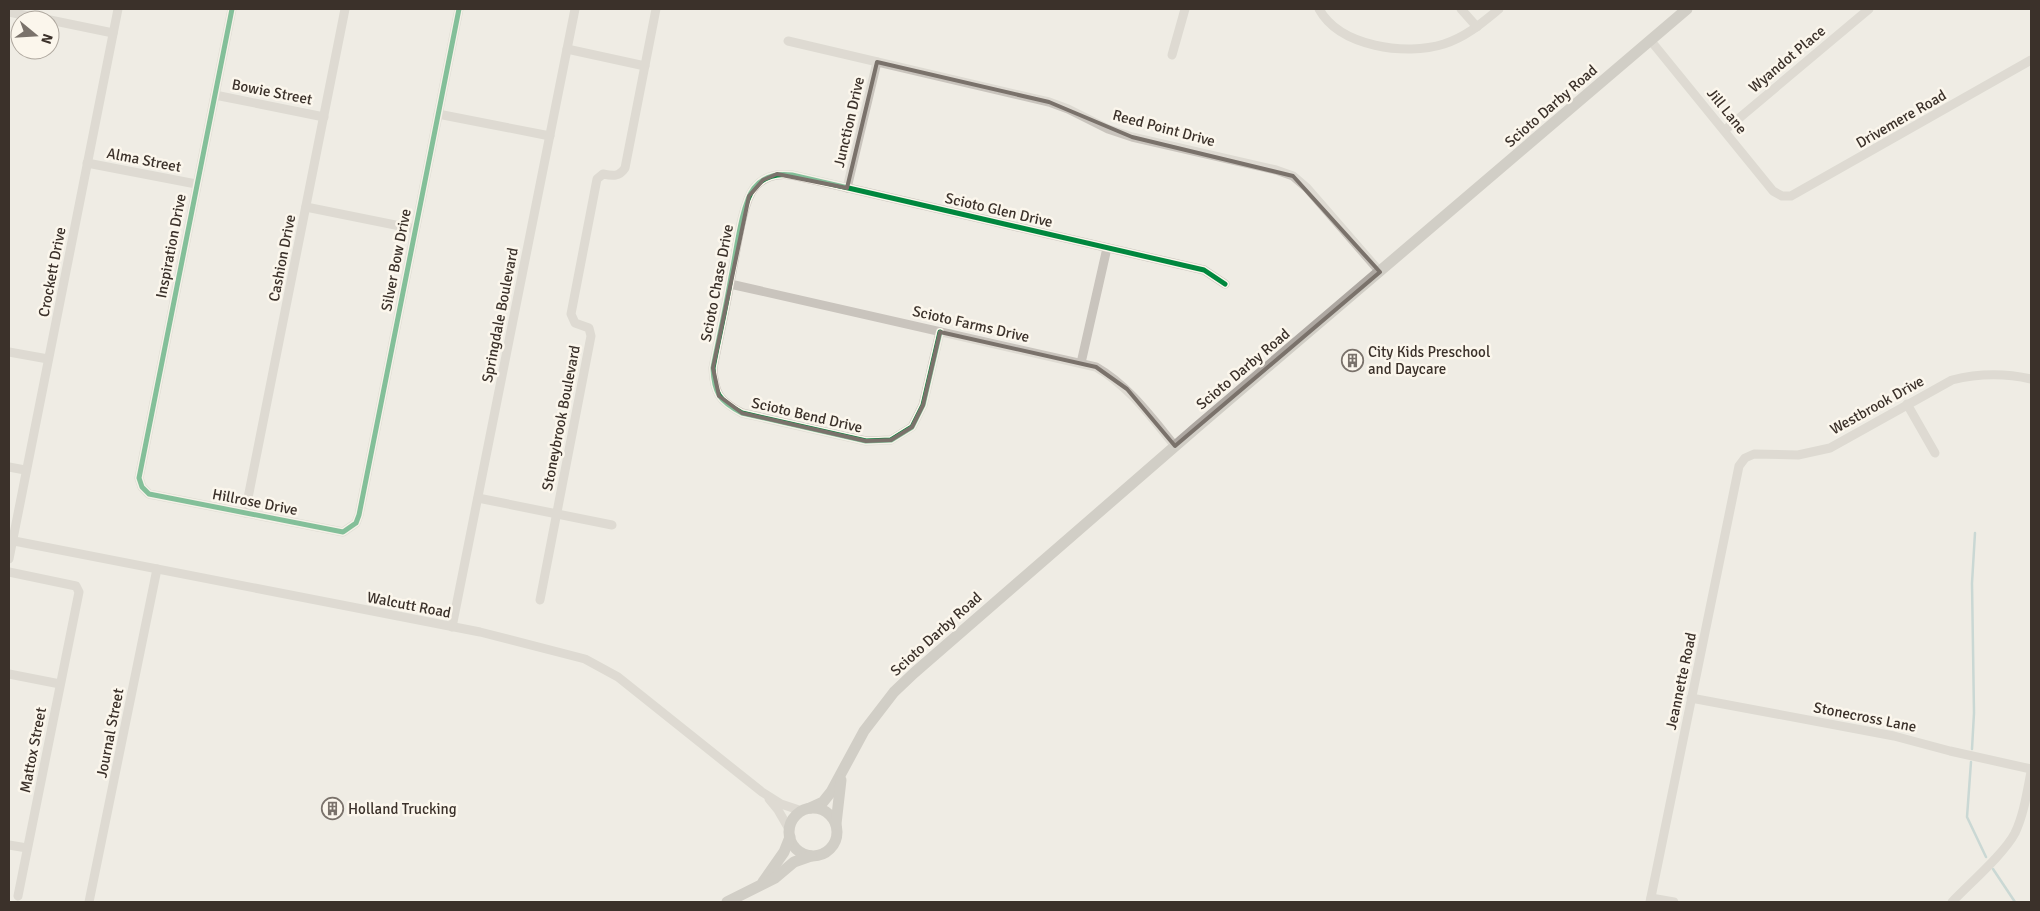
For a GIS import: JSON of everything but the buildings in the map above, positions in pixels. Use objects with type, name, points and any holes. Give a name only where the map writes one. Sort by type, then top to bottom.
[{"type":"main road","name":"Scioto Darby Road","points":[[806,810],[823,802],[831,792],[864,731],[894,692],[1175,446],[1687,9]]},
{"type":"main road","name":"Scioto Darby Road","points":[[836,824],[842,774]]},
{"type":"main road","points":[[727,902],[775,878],[794,862],[818,855],[831,848],[835,841],[836,824],[826,812],[818,809],[806,810],[795,816],[784,852],[760,885]]},
{"type":"main road","points":[[790,833],[797,850],[810,856]]},
{"type":"street","name":"Crockett Drive","points":[[9,559],[10,540],[118,9]]},
{"type":"street","name":"Inspiration Drive","points":[[142,487],[139,478],[141,464],[232,9]]},
{"type":"street","name":"Cashion Drive","points":[[245,513],[345,9]]},
{"type":"street","name":"Silver Bow Drive","points":[[359,515],[459,9]]},
{"type":"street","name":"Springdale Boulevard","points":[[452,627],[575,9]]},
{"type":"street","name":"Stoneybrook Boulevard","points":[[540,600],[591,336],[589,328],[575,323],[571,314],[597,179],[603,174],[616,176],[625,168],[656,9]]},
{"type":"street","points":[[1172,54],[1185,9]]},
{"type":"street","points":[[1461,9],[1477,27]]},
{"type":"street","points":[[1320,10],[1336,28],[1347,35],[1392,48],[1427,48],[1445,44],[1464,36],[1498,9]]},
{"type":"street","name":"Wyandot Place","points":[[1725,130],[1868,9]]},
{"type":"street","points":[[60,22],[113,33]]},
{"type":"street","name":"Jill Lane","points":[[1651,40],[1725,130],[1766,184],[1782,196]]},
{"type":"street","name":"Reed Point Drive","points":[[788,41],[1049,102],[1068,108],[1108,129],[1132,137],[1276,170],[1293,176],[1307,188],[1380,272]]},
{"type":"street","points":[[567,49],[645,66]]},
{"type":"street","name":"Drivemere Road","points":[[1782,196],[1800,193],[2031,60]]},
{"type":"street","name":"Junction Drive","points":[[847,188],[877,62]]},
{"type":"street","name":"Bowie Street","points":[[214,95],[324,117]]},
{"type":"street","points":[[438,114],[550,136]]},
{"type":"street","name":"Alma Street","points":[[87,163],[196,184]]},
{"type":"street","name":"Scioto Glen Drive","points":[[763,180],[777,174],[786,174],[1204,270],[1226,284]]},
{"type":"street","name":"Scioto Chase Drive","points":[[718,396],[713,368],[741,224],[749,196],[763,180]]},
{"type":"street","points":[[306,207],[415,229]]},
{"type":"street","points":[[1081,363],[1107,248]]},
{"type":"street","name":"Scioto Farms Drive","points":[[730,284],[1096,367],[1112,376],[1127,390],[1175,446]]},
{"type":"street","name":"Scioto Bend Drive","points":[[718,396],[729,406],[742,413],[866,441],[891,440],[912,427],[923,405],[940,332]]},
{"type":"street","points":[[9,352],[48,359]]},
{"type":"street","name":"Westbrook Drive","points":[[1739,466],[1744,458],[1754,454],[1798,455],[1830,448],[1952,380],[1971,375],[2008,374],[2031,379]]},
{"type":"street","points":[[1908,404],[1935,452]]},
{"type":"street","name":"Jeannette Road","points":[[1650,900],[1739,466]]},
{"type":"street","points":[[9,467],[25,470]]},
{"type":"street","name":"Hillrose Drive","points":[[142,487],[150,494],[344,532],[356,523],[359,515]]},
{"type":"street","name":"Stoneybrook Boulevard","points":[[478,498],[612,525]]},
{"type":"street","name":"Walcutt Road","points":[[10,540],[452,627],[585,659],[603,667],[631,686],[762,792],[781,804],[806,810]]},
{"type":"street","name":"Journal Street","points":[[90,902],[157,569]]},
{"type":"street","name":"Mattox Street","points":[[9,572],[76,586],[79,592],[18,896]]},
{"type":"street","points":[[9,674],[60,684]]},
{"type":"street","name":"Stonecross Lane","points":[[1691,698],[1894,736],[2031,770]]},
{"type":"street","points":[[1952,902],[2002,850],[2015,833],[2022,814],[2031,770]]},
{"type":"street","name":"Walcutt Road","points":[[762,792],[778,810],[790,833]]},
{"type":"street","points":[[9,845],[27,848]]},
{"type":"street","points":[[1650,900],[1674,902]]},
{"type":"highlighted area","points":[[877,62],[1049,102],[1132,137],[1293,176],[1380,272],[1175,446],[1127,389],[1096,367],[940,332],[923,405],[912,427],[891,440],[866,441],[742,413],[719,396],[713,368],[749,196],[763,180],[777,174],[847,188]]},
{"type":"waterway","points":[[1972,749],[1974,713],[1972,583],[1975,533]]},
{"type":"waterway","points":[[1971,762],[1967,817],[1986,857]]},
{"type":"waterway","points":[[1993,869],[2015,902]]},
{"type":"cycle path","points":[[232,9],[139,478],[142,487],[149,494],[343,532],[356,523],[359,515],[459,9]]},
{"type":"cycle path","points":[[940,332],[923,405],[912,427],[891,440],[866,441],[742,413],[728,404],[719,395],[715,384],[713,368],[739,231],[749,196],[754,188],[772,176],[792,175],[1204,270],[1225,284]]},
{"type":"place","name":"City Kids Preschool and Daycare","points":[[1352,361]]},
{"type":"place","name":"Holland Trucking","points":[[332,809]]}]
